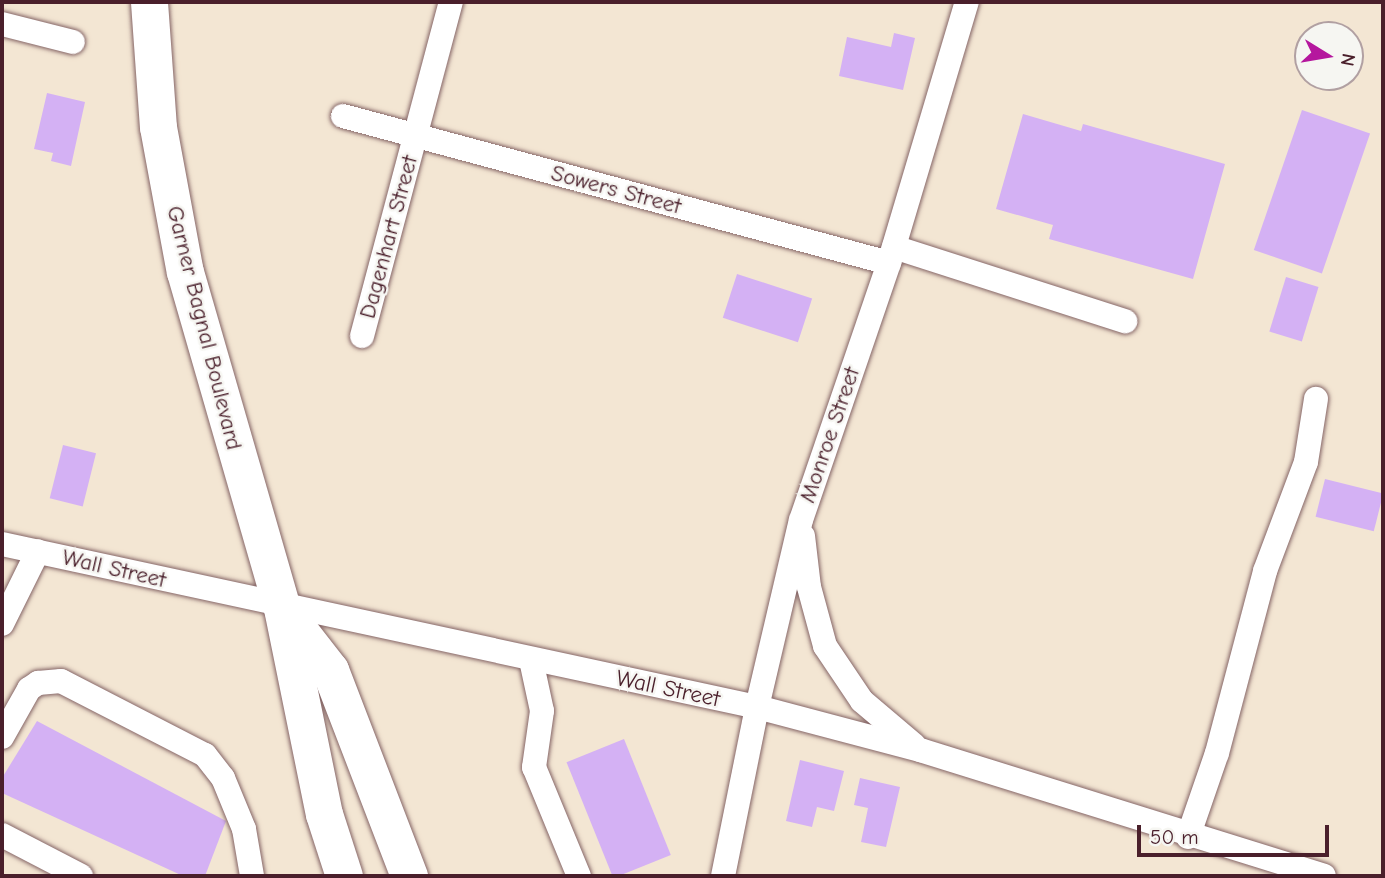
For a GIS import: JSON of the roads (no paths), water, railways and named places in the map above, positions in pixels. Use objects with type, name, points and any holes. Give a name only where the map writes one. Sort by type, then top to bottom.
[{"type":"highway","name":"Garner Bagnal Boulevard","points":[[149,2],[158,127],[185,272],[282,608],[324,814],[344,876]]},
{"type":"highway","name":"Garner Bagnal Boulevard","points":[[282,608],[330,670],[409,876]]},
{"type":"street","name":"Dagenhart Street","points":[[362,336],[451,2]]},
{"type":"street","name":"Monroe Street","points":[[723,876],[757,707],[801,520],[891,255],[967,2]]},
{"type":"street","points":[[2,24],[73,42]]},
{"type":"street","name":"Sowers Street","points":[[343,117],[891,255],[1125,321]]},
{"type":"street","points":[[1188,836],[1217,752],[1265,571],[1306,462],[1315,399]]},
{"type":"street","points":[[801,520],[809,587],[825,646],[862,701],[920,750]]},
{"type":"street","name":"Wall Street","points":[[2,544],[282,608],[757,707],[920,750],[1188,836],[1324,876]]},
{"type":"street","points":[[2,624],[38,551]]},
{"type":"street","points":[[531,660],[542,711],[534,767],[579,876]]},
{"type":"street","points":[[2,737],[29,689],[38,683],[61,681],[205,755],[223,778],[244,829],[252,876]]},
{"type":"street","points":[[2,835],[81,876]]}]
